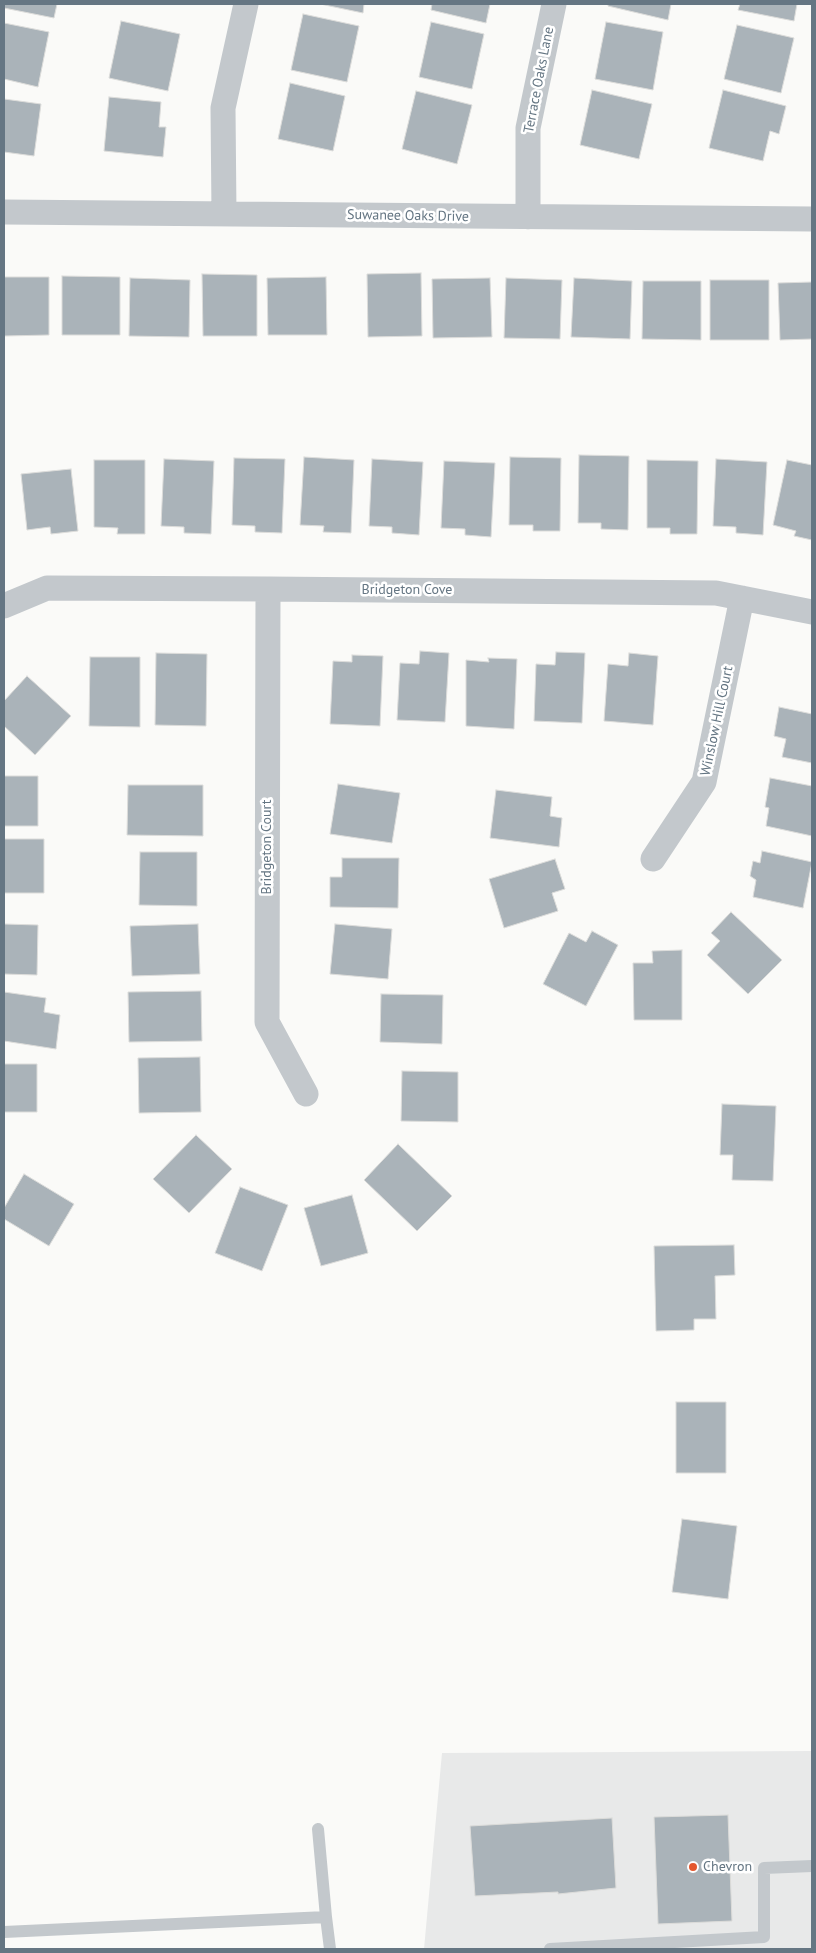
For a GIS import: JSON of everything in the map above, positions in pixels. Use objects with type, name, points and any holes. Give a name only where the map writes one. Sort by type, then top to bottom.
[{"type":"street","points":[[224,214],[223,108],[246,4]]},
{"type":"street","name":"Terrace Oaks Lane","points":[[528,217],[528,128],[554,4]]},
{"type":"street","name":"Suwanee Oaks Drive","points":[[4,212],[812,219]]},
{"type":"street","name":"Bridgeton Cove","points":[[4,606],[47,588],[716,592],[812,612]]},
{"type":"street","name":"Bridgeton Court","points":[[268,589],[267,1022],[306,1094]]},
{"type":"street","name":"Winslow Hill Court","points":[[653,859],[704,782],[742,598]]},
{"type":"lane","points":[[318,1829],[330,1949]]},
{"type":"lane","points":[[550,1949],[764,1937],[764,1868],[812,1866]]},
{"type":"lane","points":[[4,1932],[326,1917]]},
{"type":"shaded area","points":[[812,1751],[812,1949],[424,1949],[442,1753]]},
{"type":"building","points":[[4,4],[57,4],[54,18],[4,8]]},
{"type":"building","points":[[320,4],[364,4],[363,13]]},
{"type":"building","points":[[432,4],[490,4],[486,23],[431,10]]},
{"type":"building","points":[[608,4],[671,4],[668,20],[608,6]]},
{"type":"building","points":[[740,4],[797,4],[794,21],[738,10]]},
{"type":"building","points":[[303,14],[359,26],[347,82],[291,70]]},
{"type":"building","points":[[121,21],[180,34],[168,91],[109,78]]},
{"type":"building","points":[[431,22],[484,34],[472,89],[419,77]]},
{"type":"building","points":[[606,22],[663,32],[653,90],[595,79]]},
{"type":"building","points":[[4,23],[49,32],[38,87],[4,79]]},
{"type":"building","points":[[737,25],[794,38],[781,93],[724,79]]},
{"type":"building","points":[[290,83],[345,96],[333,151],[278,139]]},
{"type":"building","points":[[592,90],[652,104],[639,159],[580,145]]},
{"type":"building","points":[[723,90],[786,106],[779,134],[770,131],[763,161],[709,148]]},
{"type":"building","points":[[416,91],[472,105],[457,164],[402,149]]},
{"type":"building","points":[[109,97],[161,102],[159,127],[166,127],[163,157],[104,151]]},
{"type":"building","points":[[4,99],[41,104],[34,156],[4,152]]},
{"type":"building","points":[[421,273],[422,336],[368,337],[367,274]]},
{"type":"building","points":[[202,274],[257,275],[257,336],[203,336]]},
{"type":"building","points":[[62,276],[120,277],[120,335],[62,335]]},
{"type":"building","points":[[4,277],[49,277],[49,335],[4,336]]},
{"type":"building","points":[[326,277],[327,335],[268,335],[267,278]]},
{"type":"building","points":[[130,278],[190,280],[189,337],[129,336]]},
{"type":"building","points":[[490,278],[492,337],[433,338],[432,279]]},
{"type":"building","points":[[506,278],[562,280],[560,339],[504,338]]},
{"type":"building","points":[[574,278],[632,281],[630,339],[571,337]]},
{"type":"building","points":[[710,280],[769,280],[769,340],[710,340]]},
{"type":"building","points":[[643,281],[701,281],[701,340],[642,339]]},
{"type":"building","points":[[812,282],[812,339],[780,340],[778,283]]},
{"type":"building","points":[[579,455],[629,456],[628,530],[601,529],[601,523],[578,523]]},
{"type":"building","points":[[304,457],[354,460],[351,533],[323,532],[324,526],[300,525]]},
{"type":"building","points":[[510,457],[561,458],[560,531],[533,531],[533,525],[509,525]]},
{"type":"building","points":[[234,458],[285,459],[282,533],[255,532],[255,526],[232,525]]},
{"type":"building","points":[[164,459],[214,461],[211,534],[184,533],[184,527],[161,526]]},
{"type":"building","points":[[372,459],[423,462],[419,535],[392,533],[392,527],[369,526]]},
{"type":"building","points":[[716,459],[767,462],[763,535],[736,533],[736,527],[713,526]]},
{"type":"building","points":[[94,460],[145,460],[145,534],[117,534],[118,528],[94,527]]},
{"type":"building","points":[[647,460],[698,461],[697,534],[670,534],[670,528],[647,528]]},
{"type":"building","points":[[787,460],[812,465],[812,540],[794,536],[796,531],[773,525]]},
{"type":"building","points":[[444,461],[495,463],[491,537],[465,535],[465,529],[441,528]]},
{"type":"building","points":[[71,469],[78,531],[51,534],[50,527],[27,530],[21,474]]},
{"type":"building","points":[[420,651],[449,653],[445,722],[397,720],[400,663],[419,664]]},
{"type":"building","points":[[556,652],[585,653],[582,723],[534,721],[536,664],[555,665]]},
{"type":"building","points":[[156,653],[207,654],[206,726],[155,725]]},
{"type":"building","points":[[629,653],[658,656],[653,725],[604,721],[608,664],[628,666]]},
{"type":"building","points":[[352,655],[383,656],[380,726],[330,724],[333,661],[352,662]]},
{"type":"building","points":[[90,657],[140,657],[140,727],[89,726]]},
{"type":"building","points":[[488,658],[517,659],[514,729],[466,726],[466,660],[489,662]]},
{"type":"building","points":[[27,676],[71,716],[35,755],[4,726],[4,701]]},
{"type":"building","points":[[779,707],[812,714],[812,763],[782,757],[786,739],[774,736]]},
{"type":"building","points":[[4,776],[38,776],[38,826],[4,826]]},
{"type":"building","points":[[770,778],[812,786],[812,836],[766,826],[769,808],[765,807]]},
{"type":"building","points":[[338,784],[400,793],[392,843],[330,834]]},
{"type":"building","points":[[128,785],[203,785],[203,836],[127,835]]},
{"type":"building","points":[[496,790],[552,797],[550,816],[562,818],[559,847],[490,838]]},
{"type":"building","points":[[4,839],[44,839],[44,893],[4,893]]},
{"type":"building","points":[[762,851],[812,862],[803,908],[753,897],[756,880],[750,876],[753,861],[760,863]]},
{"type":"building","points":[[140,852],[197,852],[197,906],[139,905]]},
{"type":"building","points":[[342,858],[399,858],[398,908],[330,907],[330,877],[342,877]]},
{"type":"building","points":[[555,859],[565,889],[552,893],[558,911],[504,928],[489,879]]},
{"type":"building","points":[[731,912],[782,960],[748,994],[707,955],[720,941],[711,933]]},
{"type":"building","points":[[4,924],[38,925],[37,975],[4,974]]},
{"type":"building","points":[[198,924],[200,974],[132,976],[130,926]]},
{"type":"building","points":[[335,924],[392,929],[388,979],[330,974]]},
{"type":"building","points":[[592,931],[618,945],[586,1006],[543,984],[569,933],[586,942]]},
{"type":"building","points":[[682,950],[682,1020],[634,1020],[633,963],[653,963],[652,951]]},
{"type":"building","points":[[201,991],[202,1041],[129,1042],[128,992]]},
{"type":"building","points":[[4,992],[46,998],[44,1012],[60,1015],[56,1049],[4,1041]]},
{"type":"building","points":[[381,994],[443,995],[442,1044],[380,1042]]},
{"type":"building","points":[[200,1057],[201,1112],[139,1113],[138,1058]]},
{"type":"building","points":[[4,1064],[37,1064],[37,1112],[4,1112]]},
{"type":"building","points":[[402,1071],[458,1072],[458,1122],[401,1121]]},
{"type":"building","points":[[722,1104],[776,1106],[773,1181],[732,1180],[733,1155],[720,1155]]},
{"type":"building","points":[[196,1135],[232,1169],[189,1213],[153,1179]]},
{"type":"building","points":[[398,1144],[452,1196],[417,1231],[364,1180]]},
{"type":"building","points":[[24,1174],[74,1204],[49,1246],[4,1219],[4,1208]]},
{"type":"building","points":[[240,1187],[288,1205],[262,1271],[215,1253]]},
{"type":"building","points":[[352,1195],[368,1253],[321,1266],[304,1208]]},
{"type":"building","points":[[734,1245],[735,1275],[715,1276],[716,1319],[694,1319],[694,1330],[656,1331],[654,1246]]},
{"type":"building","points":[[676,1402],[726,1402],[726,1473],[676,1473]]},
{"type":"building","points":[[682,1519],[737,1526],[728,1599],[672,1592]]},
{"type":"building","points":[[728,1815],[732,1921],[658,1924],[654,1817]]},
{"type":"building","points":[[612,1818],[616,1888],[558,1894],[558,1892],[475,1896],[470,1826]]},
{"type":"place","name":"Chevron","points":[[693,1867]]}]
